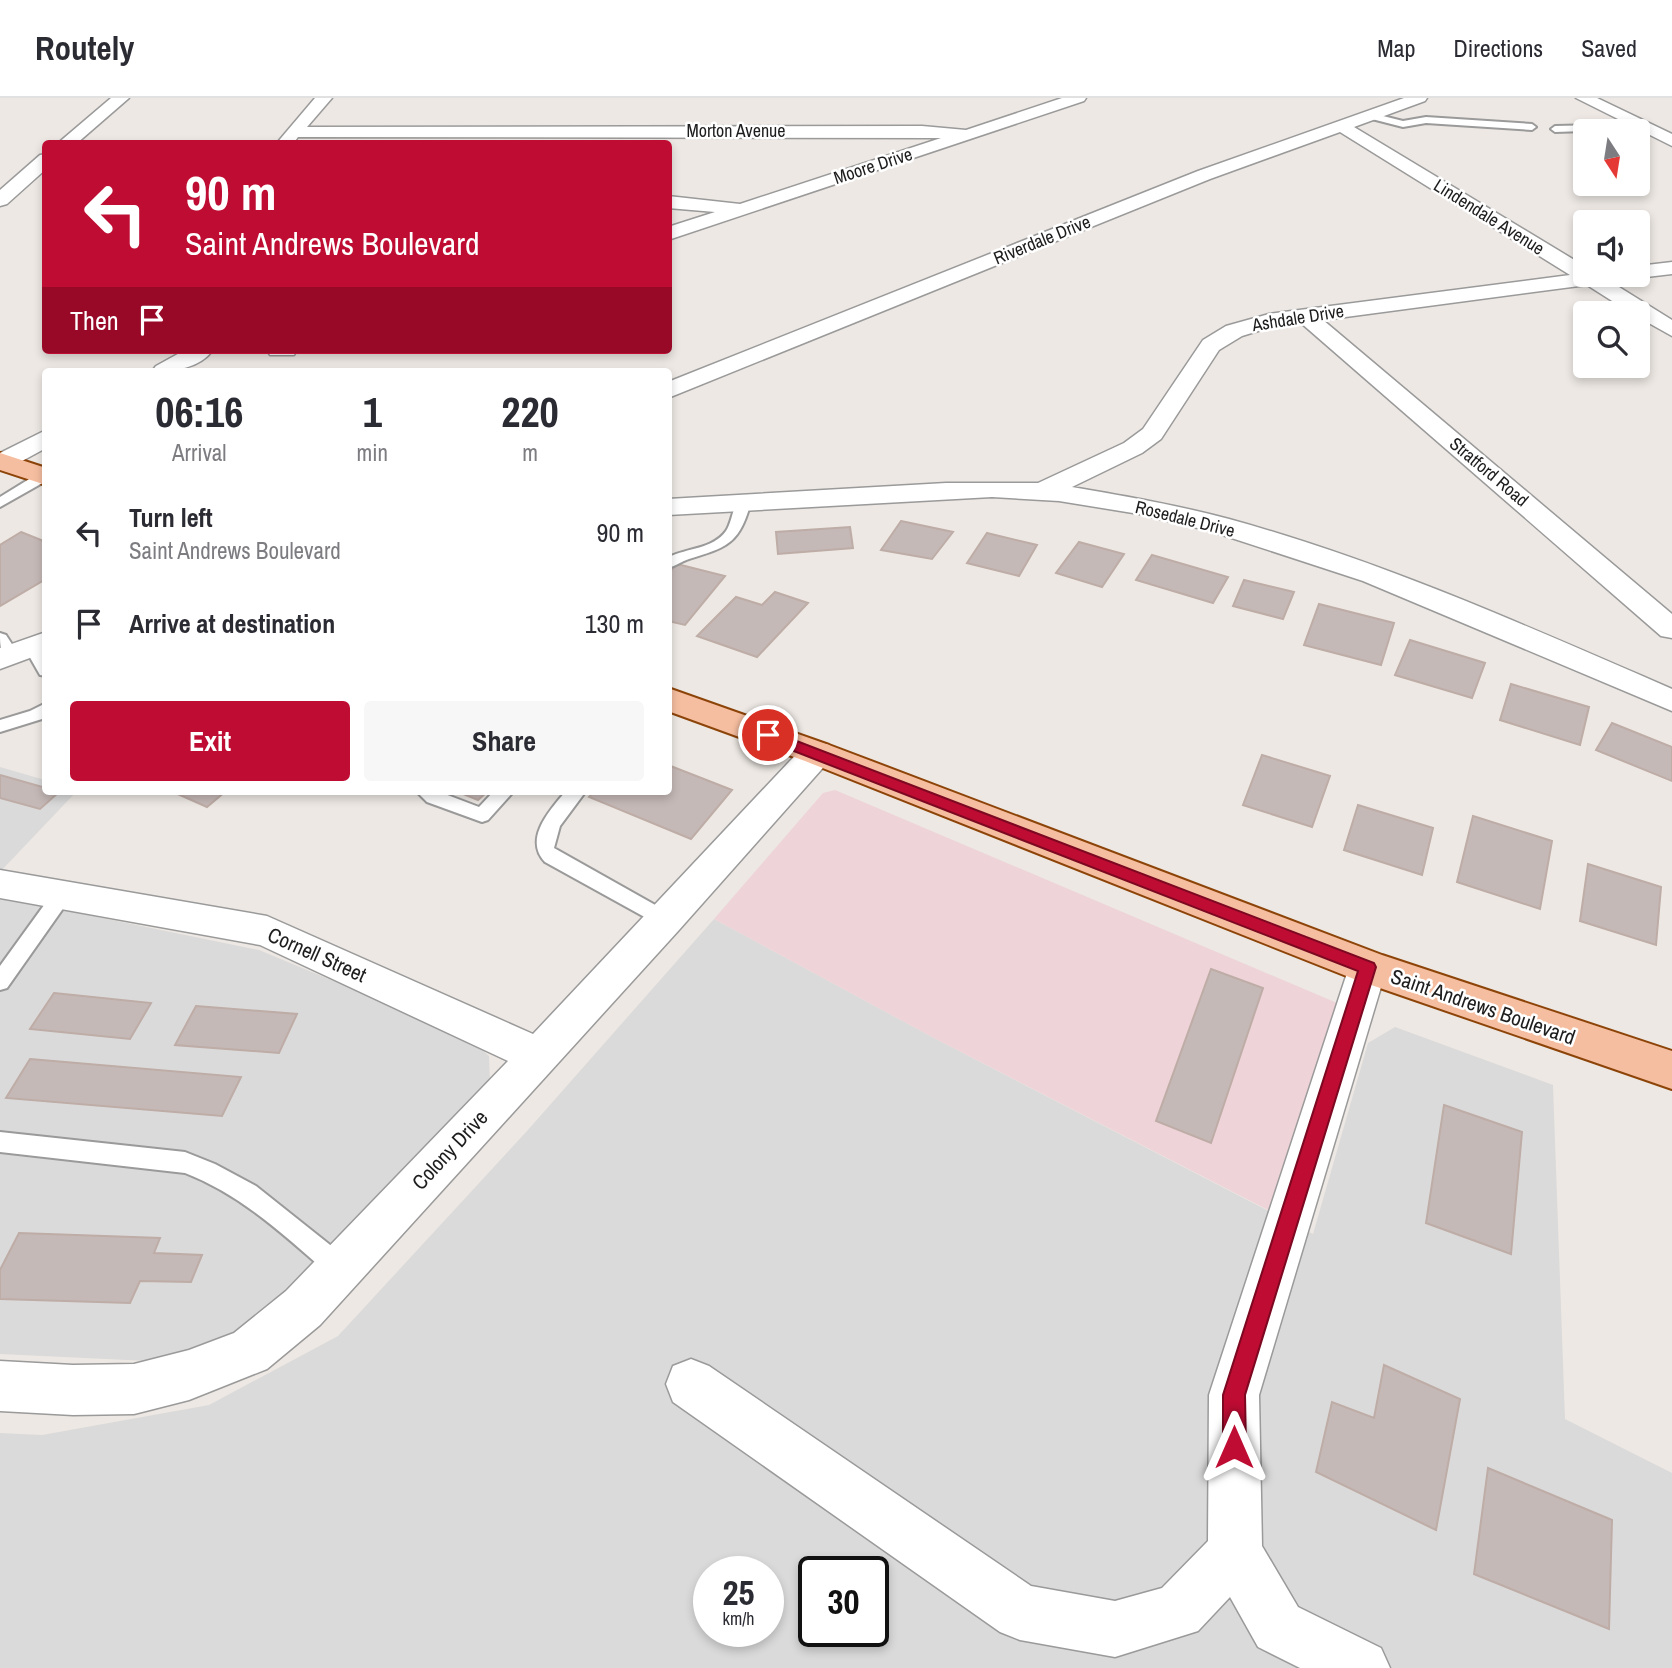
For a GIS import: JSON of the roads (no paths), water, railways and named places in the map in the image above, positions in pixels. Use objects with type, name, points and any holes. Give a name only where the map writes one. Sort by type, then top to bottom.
[{"type":"main road","points":[[1,461],[42,476]]},
{"type":"main road","name":"Saint Andrews Boulevard","points":[[672,701],[817,753],[1368,967],[1672,1070]]},
{"type":"street","points":[[70,140],[121,98]]},
{"type":"street","points":[[289,138],[324,98]]},
{"type":"street","name":"Moore Drive","points":[[672,233],[1079,98]]},
{"type":"street","name":"Riverdale Drive","points":[[672,389],[1204,175],[1419,98]]},
{"type":"street","points":[[1584,98],[1627,119]]},
{"type":"street","name":"Lindendale Avenue","points":[[1343,127],[1573,269]]},
{"type":"street","points":[[1650,130],[1672,141]]},
{"type":"street","name":"Morton Avenue","points":[[289,138],[922,131],[968,135]]},
{"type":"street","points":[[13,165],[42,162]]},
{"type":"street","points":[[3,195],[42,162]]},
{"type":"street","points":[[672,202],[744,209]]},
{"type":"street","points":[[1650,271],[1672,268]]},
{"type":"street","name":"Ashdale Drive","points":[[1041,492],[1133,448],[1152,434],[1211,345],[1234,331],[1250,325],[1305,316],[1573,281]]},
{"type":"street","name":"Lindendale Avenue","points":[[1603,287],[1672,329]]},
{"type":"street","name":"Stratford Road","points":[[1305,316],[1672,629]]},
{"type":"street","points":[[169,368],[195,354]]},
{"type":"street","points":[[1,461],[42,439]]},
{"type":"street","name":"Rosedale Drive","points":[[672,507],[984,488],[1041,492],[1156,509],[1268,541],[1396,583],[1672,701]]},
{"type":"street","name":"Colony Drive","points":[[0,1386],[73,1390],[134,1389],[189,1375],[250,1352],[303,1308],[666,920],[817,753]]},
{"type":"street","name":"Cornell Street","points":[[0,884],[267,930],[537,1055]]},
{"type":"street","points":[[1361,1668],[1278,1627],[1235,1552],[1234,1395],[1368,967]]},
{"type":"street","points":[[691,1384],[1020,1612],[1115,1629],[1178,1611],[1235,1552]]},
{"type":"lane","points":[[1371,116],[1403,124],[1426,120],[1532,127]]},
{"type":"lane","points":[[1555,129],[1573,129]]},
{"type":"lane","points":[[0,503],[42,479]]},
{"type":"lane","points":[[672,561],[729,540],[737,527],[744,502]]},
{"type":"lane","points":[[0,726],[42,711]]},
{"type":"lane","points":[[430,795],[482,815],[501,795]]},
{"type":"lane","points":[[574,795],[548,829],[544,838],[545,850],[666,920]]},
{"type":"lane","points":[[0,982],[62,895]]},
{"type":"lane","points":[[0,951],[21,953]]},
{"type":"lane","points":[[0,1142],[185,1163],[206,1170],[238,1187],[340,1268]]}]
